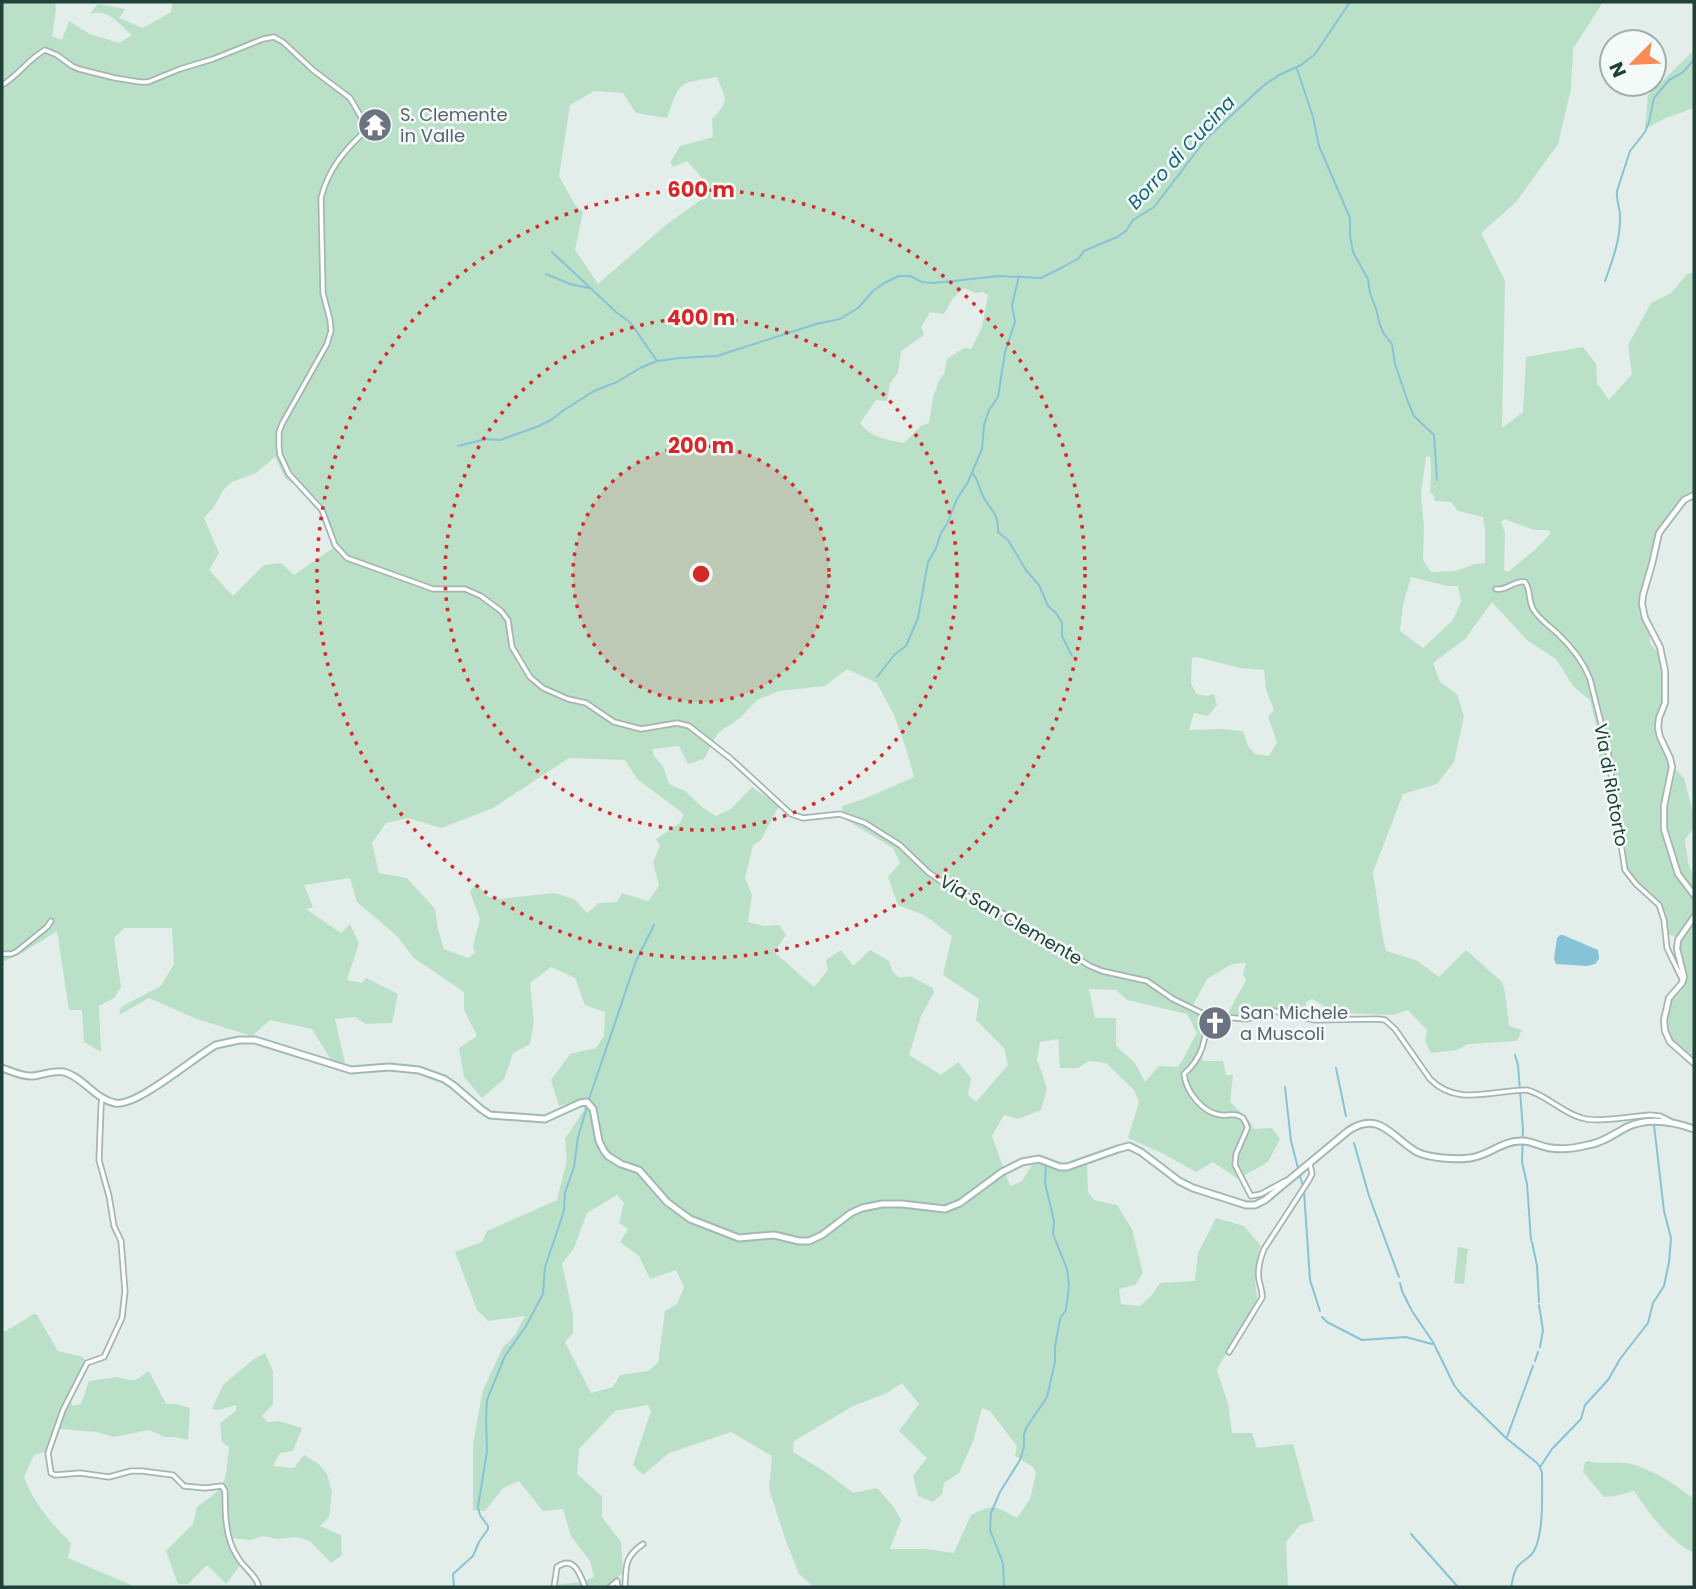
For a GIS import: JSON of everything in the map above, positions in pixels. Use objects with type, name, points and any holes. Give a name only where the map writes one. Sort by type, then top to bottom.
[{"type":"main road","points":[[2,1068],[29,1076],[64,1072],[114,1103],[141,1096],[216,1045],[247,1039],[351,1070],[389,1067],[419,1070],[453,1085],[490,1115],[545,1119],[587,1102],[593,1109],[599,1141],[608,1156],[644,1174],[667,1202],[690,1219],[739,1238],[774,1235],[799,1241],[809,1241],[822,1235],[862,1208],[902,1204],[945,1209],[960,1203],[1002,1172],[1022,1162],[1039,1159],[1060,1167],[1072,1166],[1126,1146],[1137,1149],[1187,1186],[1246,1206],[1262,1202],[1353,1128],[1369,1124],[1384,1126],[1417,1152],[1432,1156],[1470,1158],[1509,1143],[1523,1141],[1548,1148],[1594,1144],[1637,1124],[1653,1121],[1670,1122],[1694,1129]]},
{"type":"street","name":"Via San Clemente","points":[[2,85],[45,50],[79,69],[115,78],[148,82],[263,38],[274,37],[349,98],[364,122],[363,133],[334,164],[324,186],[320,206],[323,293],[331,331],[327,344],[282,424],[279,432],[280,455],[289,474],[322,510],[340,552],[347,558],[433,589],[465,589],[481,596],[508,620],[512,647],[530,677],[543,688],[568,699],[586,703],[614,722],[641,729],[677,723],[689,726],[711,742],[791,814],[803,818],[840,814],[858,819],[900,845],[928,872],[949,887],[1006,915],[1090,966],[1147,981],[1172,999],[1208,1016],[1247,1019],[1274,1011],[1315,1020],[1378,1019],[1390,1023],[1430,1079],[1448,1092],[1470,1096],[1519,1090],[1534,1092],[1586,1119],[1650,1115],[1660,1116],[1670,1122]]},
{"type":"street","points":[[1694,495],[1684,500],[1659,533],[1642,604],[1645,618],[1659,644],[1665,671],[1665,698],[1658,733],[1670,758],[1672,772],[1664,806],[1664,829],[1678,874],[1694,895]]},
{"type":"street","name":"Via di Riotorto","points":[[1496,589],[1501,590],[1521,581],[1525,582],[1534,611],[1568,644],[1586,670],[1608,751],[1625,870],[1659,905],[1664,920],[1667,948],[1683,981]]},
{"type":"street","points":[[1694,917],[1677,943],[1684,973],[1683,981],[1671,995],[1665,1013],[1665,1031],[1671,1045],[1694,1063]]},
{"type":"street","points":[[2,954],[16,952],[51,921]]},
{"type":"street","points":[[1208,1016],[1201,1051],[1193,1066],[1184,1074],[1190,1093],[1216,1113],[1231,1113],[1243,1118],[1247,1129],[1236,1154],[1235,1165],[1251,1195],[1261,1194],[1297,1174]]},
{"type":"street","points":[[103,1097],[99,1160],[114,1226],[121,1241],[125,1291],[122,1318],[104,1357],[87,1363],[63,1410],[48,1453],[51,1473],[109,1477],[142,1471],[173,1475],[184,1486],[222,1486],[225,1491],[227,1523],[236,1555],[253,1574],[259,1587]]},
{"type":"street","points":[[1228,1352],[1263,1296],[1258,1272],[1263,1252],[1304,1189],[1312,1174],[1310,1164]]},
{"type":"street","points":[[625,1587],[627,1560],[643,1544]]},
{"type":"street","points":[[554,1587],[557,1567],[564,1563],[577,1568],[585,1587]]},
{"type":"street","points":[[610,1587],[617,1581],[618,1587]]},
{"type":"green space","points":[[2,2],[55,2],[52,36],[62,40],[69,21],[90,34],[119,43],[132,35],[108,15],[90,14],[98,4],[125,9],[119,18],[143,28],[171,12],[173,2],[1603,2],[1573,49],[1571,89],[1558,144],[1516,202],[1481,233],[1505,281],[1502,428],[1523,412],[1526,357],[1583,347],[1596,364],[1597,383],[1609,400],[1632,374],[1628,345],[1651,303],[1671,293],[1687,274],[1694,272],[1694,492],[1683,497],[1657,531],[1639,605],[1640,615],[1650,632],[1650,643],[1659,654],[1662,701],[1656,716],[1656,735],[1666,759],[1684,778],[1694,816],[1694,828],[1685,839],[1688,863],[1694,877],[1694,1061],[1673,1043],[1666,1026],[1668,1009],[1686,976],[1681,939],[1668,934],[1666,916],[1661,904],[1635,881],[1627,867],[1612,771],[1599,758],[1601,744],[1590,700],[1573,686],[1556,659],[1527,640],[1492,602],[1465,639],[1433,663],[1440,682],[1457,694],[1464,716],[1454,762],[1437,784],[1403,794],[1373,872],[1386,951],[1416,960],[1439,977],[1466,950],[1502,982],[1509,1026],[1522,1030],[1517,1041],[1468,1044],[1457,1050],[1431,1053],[1425,1041],[1427,1030],[1408,1010],[1393,1015],[1336,1013],[1312,999],[1306,1002],[1307,1016],[1272,1008],[1244,1017],[1227,1015],[1246,980],[1243,974],[1246,963],[1232,964],[1207,979],[1193,1005],[1203,1026],[1201,1055],[1203,1061],[1223,1061],[1226,1075],[1233,1075],[1230,1102],[1248,1119],[1254,1129],[1272,1128],[1280,1139],[1268,1162],[1238,1179],[1213,1162],[1196,1172],[1128,1138],[1139,1102],[1134,1090],[1106,1063],[1089,1061],[1078,1068],[1060,1068],[1058,1039],[1040,1042],[1037,1059],[1047,1088],[1041,1110],[1018,1119],[1004,1115],[992,1136],[1010,1186],[1022,1181],[1032,1165],[1042,1164],[1066,1170],[1087,1164],[1088,1192],[1094,1200],[1117,1205],[1132,1229],[1143,1273],[1135,1285],[1119,1289],[1121,1304],[1140,1306],[1160,1283],[1195,1281],[1198,1253],[1216,1218],[1244,1226],[1260,1245],[1255,1282],[1258,1304],[1217,1370],[1228,1404],[1232,1433],[1252,1433],[1257,1448],[1293,1444],[1314,1521],[1300,1525],[1286,1542],[1288,1587],[814,1587],[799,1574],[769,1489],[772,1456],[731,1432],[669,1453],[643,1475],[633,1465],[651,1411],[648,1405],[615,1411],[579,1449],[577,1474],[602,1496],[602,1517],[621,1542],[623,1572],[609,1587],[554,1587],[594,1577],[590,1561],[571,1536],[563,1509],[543,1511],[519,1481],[503,1488],[485,1511],[473,1510],[473,1443],[483,1390],[503,1347],[515,1335],[525,1316],[488,1321],[477,1310],[455,1252],[482,1242],[487,1231],[557,1200],[567,1160],[565,1139],[584,1110],[584,1098],[559,1106],[551,1080],[570,1054],[596,1048],[604,1036],[605,1012],[585,1005],[575,978],[551,967],[530,983],[534,1022],[530,1044],[513,1053],[504,1079],[482,1098],[464,1077],[459,1048],[477,1036],[464,1010],[464,992],[414,958],[397,936],[357,902],[350,878],[304,885],[313,907],[306,909],[341,933],[350,924],[359,943],[347,980],[362,983],[366,978],[398,994],[392,1023],[366,1024],[355,1017],[335,1019],[345,1063],[331,1060],[312,1029],[270,1020],[252,1036],[197,1019],[149,998],[119,1015],[121,1007],[161,986],[174,964],[172,928],[124,928],[114,938],[121,987],[114,998],[99,1006],[101,1052],[84,1042],[82,1010],[69,1010],[57,931],[22,953],[2,960]],"holes":[[[717,77],[725,100],[712,119],[713,137],[680,146],[670,163],[674,167],[687,161],[710,187],[708,195],[667,224],[598,284],[575,250],[583,212],[575,205],[559,176],[570,105],[594,91],[623,93],[636,113],[667,118],[675,96],[688,83]],[[964,288],[988,295],[982,327],[971,349],[964,348],[947,359],[944,374],[933,398],[929,423],[921,426],[904,443],[869,432],[860,423],[876,400],[887,401],[890,383],[898,373],[901,351],[924,335],[921,327],[930,312],[944,314],[953,298]],[[1430,456],[1430,493],[1435,501],[1451,502],[1458,511],[1483,517],[1485,563],[1456,571],[1431,572],[1423,560],[1421,493],[1426,457]],[[275,457],[285,478],[318,510],[333,548],[294,575],[281,563],[264,565],[233,596],[209,570],[219,553],[204,518],[232,482],[256,473]],[[1504,519],[1551,533],[1508,572],[1504,570],[1505,533],[1501,522]],[[1411,577],[1458,586],[1461,602],[1453,620],[1423,648],[1400,631],[1403,605]],[[1192,658],[1264,670],[1266,690],[1274,710],[1268,717],[1277,742],[1269,756],[1255,754],[1248,746],[1243,731],[1189,730],[1194,713],[1208,716],[1217,705],[1214,694],[1196,694],[1191,683]],[[847,669],[877,683],[894,715],[914,777],[842,806],[843,818],[893,848],[900,863],[888,877],[898,905],[924,915],[952,936],[943,975],[979,999],[976,1020],[1004,1048],[1008,1065],[976,1102],[968,1095],[971,1078],[958,1062],[941,1075],[909,1055],[921,1016],[934,992],[933,988],[910,976],[900,978],[893,972],[889,961],[870,950],[853,966],[841,950],[826,960],[828,970],[814,987],[774,952],[786,935],[779,925],[764,926],[748,922],[752,895],[745,878],[753,845],[761,840],[779,806],[752,787],[731,809],[716,816],[685,791],[669,784],[663,766],[654,756],[652,749],[679,746],[688,764],[704,759],[718,733],[740,718],[757,700],[779,691],[825,686]],[[569,758],[625,760],[637,779],[684,814],[680,823],[656,839],[660,846],[653,862],[659,886],[648,901],[622,893],[617,902],[599,903],[587,913],[574,899],[554,893],[500,899],[488,897],[476,883],[470,892],[480,919],[473,946],[475,953],[468,958],[444,949],[435,909],[407,878],[379,873],[372,843],[386,823],[408,818],[441,828],[493,808]],[[1089,989],[1116,990],[1127,1000],[1187,1014],[1197,1033],[1178,1067],[1159,1066],[1145,1082],[1135,1063],[1116,1046],[1116,1018],[1095,1018]],[[617,1195],[624,1203],[619,1223],[628,1229],[620,1242],[639,1256],[650,1279],[676,1270],[684,1287],[677,1304],[665,1311],[658,1363],[648,1371],[620,1375],[613,1387],[591,1393],[565,1342],[573,1333],[573,1314],[562,1264],[574,1248],[587,1213]],[[902,1383],[919,1404],[899,1431],[927,1458],[913,1476],[918,1496],[933,1502],[942,1494],[944,1483],[959,1473],[973,1441],[982,1408],[990,1411],[1017,1446],[1015,1456],[1033,1467],[1036,1474],[1030,1499],[1017,1518],[995,1508],[971,1515],[954,1553],[926,1549],[890,1549],[901,1520],[893,1506],[877,1488],[853,1493],[793,1452],[794,1441],[853,1406],[887,1393]]]},
{"type":"green space","points":[[1694,50],[1694,108],[1645,129],[1648,98],[1668,98],[1668,75]]},
{"type":"green space","points":[[1458,1247],[1468,1249],[1464,1284],[1454,1283]]},
{"type":"green space","points":[[34,1314],[58,1351],[83,1357],[85,1361],[67,1396],[73,1406],[81,1404],[89,1381],[117,1377],[136,1380],[149,1371],[166,1404],[190,1408],[188,1440],[165,1437],[149,1430],[114,1437],[96,1432],[60,1429],[51,1450],[34,1455],[24,1477],[50,1521],[71,1543],[68,1558],[136,1587],[2,1587],[2,1333]]},
{"type":"green space","points":[[265,1353],[273,1371],[273,1404],[262,1416],[268,1422],[279,1421],[302,1428],[293,1451],[280,1453],[273,1466],[294,1468],[304,1455],[319,1464],[327,1474],[332,1492],[329,1517],[320,1526],[341,1535],[342,1555],[331,1563],[310,1541],[296,1537],[277,1539],[263,1536],[250,1540],[229,1538],[241,1564],[226,1584],[207,1565],[188,1584],[178,1584],[166,1551],[193,1524],[197,1507],[215,1494],[225,1476],[229,1447],[222,1442],[220,1423],[236,1411],[236,1405],[219,1410],[212,1409],[223,1385]]},
{"type":"green space","points":[[1588,1461],[1626,1463],[1645,1469],[1671,1482],[1694,1499],[1694,1553],[1668,1534],[1634,1491],[1604,1497],[1583,1472]]},
{"type":"water","points":[[1560,935],[1598,950],[1599,959],[1595,964],[1587,966],[1556,964],[1554,959],[1557,938]]},
{"type":"waterway","name":"Borro di Cucina","points":[[458,446],[486,439],[500,440],[539,426],[594,391],[657,361],[717,356],[816,324],[840,319],[858,308],[873,291],[899,276],[910,276],[922,282],[934,283],[999,276],[1041,278],[1079,258],[1084,251],[1117,237],[1126,231],[1133,220],[1154,207],[1206,139],[1263,86],[1315,54],[1350,2]]},
{"type":"waterway","points":[[1605,281],[1619,232],[1617,191],[1630,151],[1645,132],[1654,98],[1669,80],[1682,73],[1694,60]]},
{"type":"waterway","points":[[1297,69],[1313,117],[1319,146],[1350,218],[1353,252],[1368,279],[1380,325],[1392,344],[1395,364],[1408,402],[1414,416],[1434,435],[1437,480]]},
{"type":"waterway","points":[[552,252],[630,322],[657,361]]},
{"type":"waterway","points":[[546,274],[589,288]]},
{"type":"waterway","points":[[877,677],[895,654],[906,646],[918,618],[928,562],[982,449],[984,425],[989,410],[998,397],[1005,352],[1015,322],[1012,305],[1019,276]]},
{"type":"waterway","points":[[972,473],[995,515],[998,532],[1008,540],[1026,570],[1039,585],[1048,606],[1062,623],[1062,636],[1072,656]]},
{"type":"waterway","points":[[589,1099],[636,961],[654,925]]},
{"type":"waterway","points":[[1515,1055],[1523,1130],[1522,1162],[1527,1184],[1531,1240]]},
{"type":"waterway","points":[[1336,1068],[1346,1116]]},
{"type":"waterway","points":[[1285,1087],[1291,1141],[1298,1168]]},
{"type":"waterway","points":[[454,1587],[453,1574],[473,1556],[488,1529],[478,1507],[487,1451],[487,1400],[505,1356],[526,1326],[543,1294],[545,1267],[564,1210],[565,1193],[574,1167],[578,1137],[587,1107]]},
{"type":"waterway","points":[[1540,1467],[1552,1449],[1581,1419],[1585,1405],[1608,1380],[1620,1359],[1648,1323],[1653,1303],[1664,1286],[1671,1238],[1664,1211],[1654,1125]]},
{"type":"waterway","points":[[1354,1143],[1369,1196],[1399,1277]]},
{"type":"waterway","points":[[1004,1587],[1003,1563],[990,1530],[991,1513],[1000,1492],[1020,1460],[1026,1428],[1047,1397],[1055,1362],[1060,1319],[1066,1310],[1069,1285],[1067,1269],[1053,1234],[1054,1221],[1045,1183],[1046,1165]]},
{"type":"waterway","points":[[1299,1174],[1303,1185]]},
{"type":"waterway","points":[[1304,1191],[1310,1280],[1320,1311]]},
{"type":"waterway","points":[[1532,1242],[1537,1266],[1539,1302]]},
{"type":"waterway","points":[[1400,1283],[1412,1311],[1433,1342],[1454,1385],[1506,1438],[1540,1467],[1542,1502],[1537,1543],[1531,1555],[1516,1568],[1511,1587]]},
{"type":"waterway","points":[[1539,1305],[1543,1330],[1540,1347]]},
{"type":"waterway","points":[[1322,1317],[1362,1340],[1406,1337],[1432,1344]]},
{"type":"waterway","points":[[1535,1361],[1538,1352]]},
{"type":"waterway","points":[[1507,1437],[1533,1366]]},
{"type":"waterway","points":[[1411,1534],[1458,1587]]},
{"type":"place","name":"S. Clemente in Valle","points":[[375,125]]},
{"type":"place","name":"San Michele a Muscoli","points":[[1215,1023]]}]
